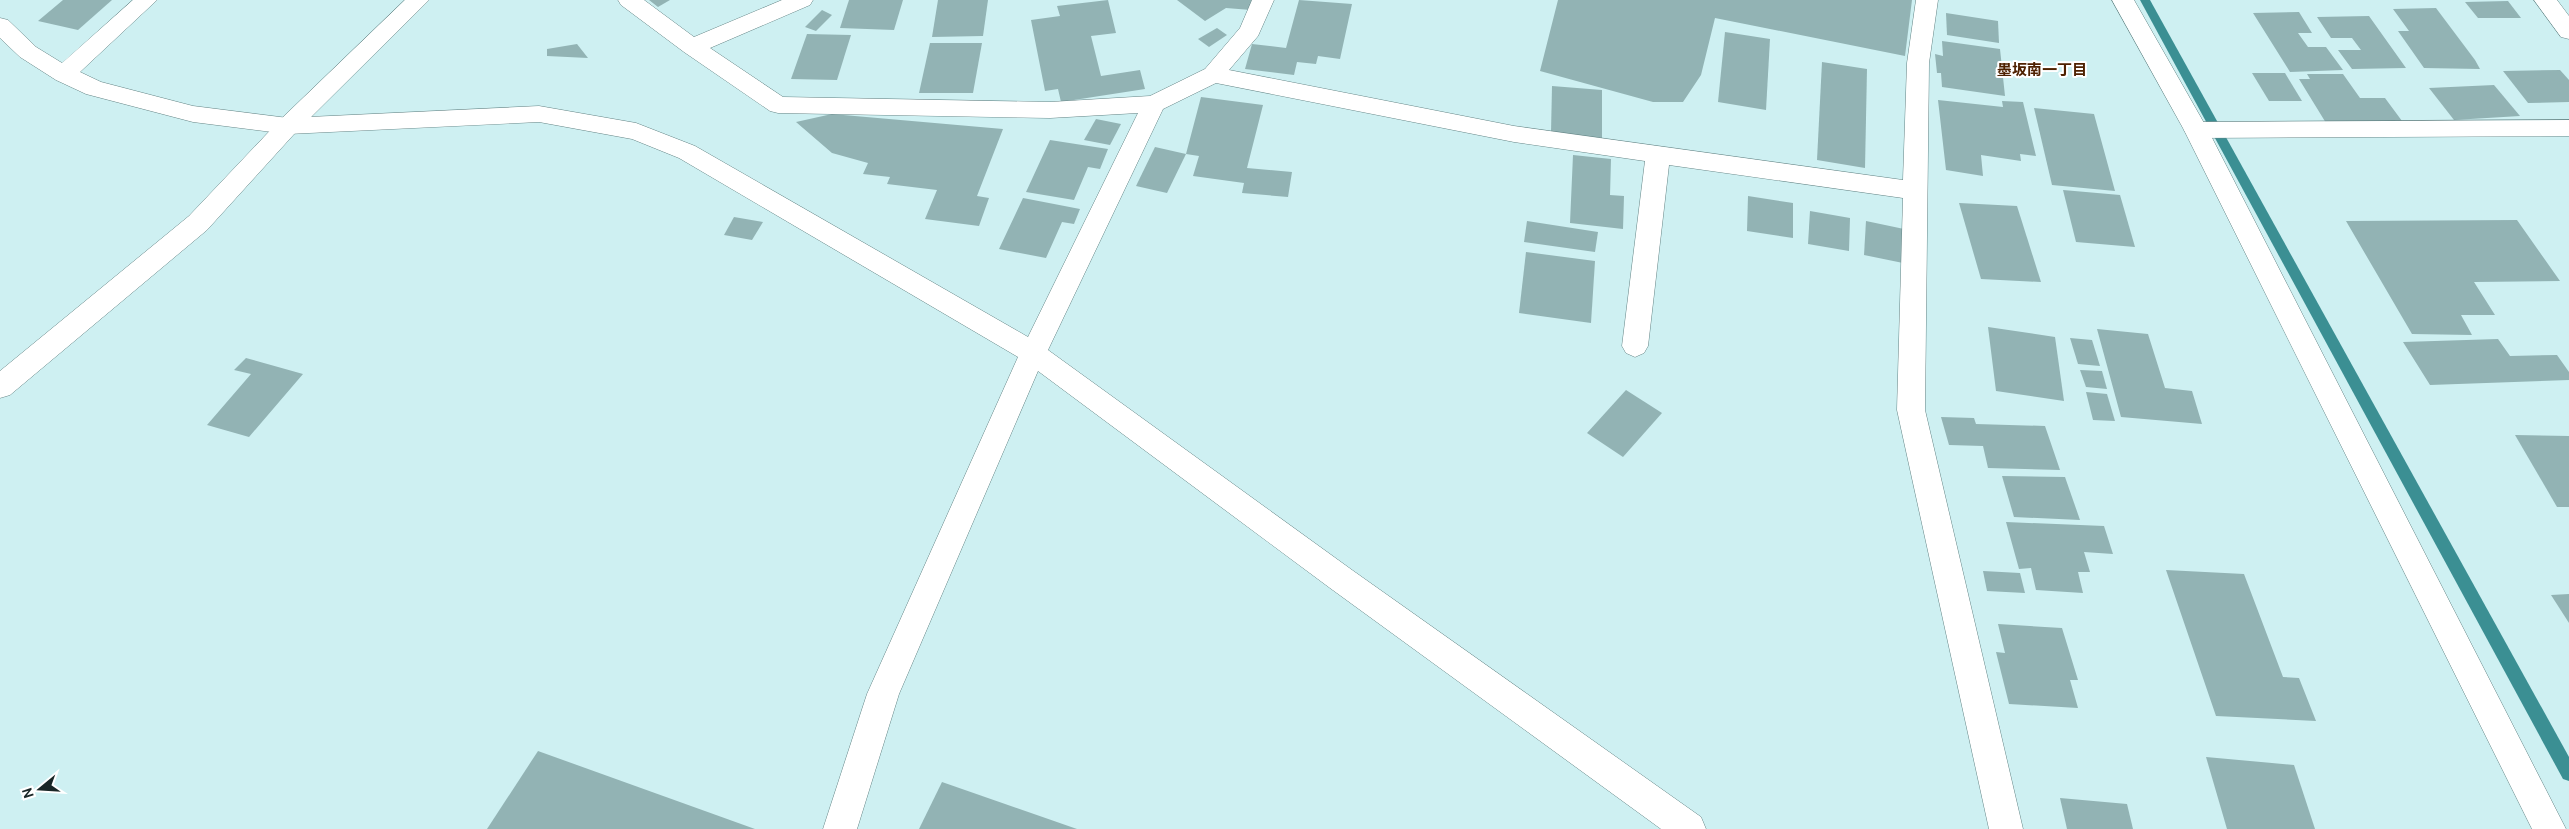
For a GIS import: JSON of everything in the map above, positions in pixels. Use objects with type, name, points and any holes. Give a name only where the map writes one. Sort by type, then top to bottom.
[{"type":"street","points":[[64,74],[146,0]]},
{"type":"street","points":[[0,387],[198,223],[288,126],[418,0]]},
{"type":"street","points":[[629,0],[692,47],[778,105],[1050,110],[1154,104],[1212,75],[1250,31],[1264,0]]},
{"type":"street","points":[[692,47],[802,0]]},
{"type":"street","points":[[1928,0],[1918,63],[1910,410],[2006,829]]},
{"type":"street","points":[[2123,0],[2196,130],[2549,829]]},
{"type":"street","points":[[2545,0],[2569,32]]},
{"type":"street","points":[[0,26],[28,52],[64,74],[94,88],[193,114],[288,126],[540,114],[636,131],[687,152],[1033,353],[1341,580],[1688,829]]},
{"type":"street","points":[[1212,75],[1514,134],[1915,191]]},
{"type":"street","points":[[840,829],[883,694],[1033,353],[1154,104]]},
{"type":"street","points":[[2196,130],[2569,128]]},
{"type":"street","points":[[1635,346],[1658,154]]},
{"type":"building","points":[[63,0],[112,0],[78,30],[38,21]]},
{"type":"building","points":[[649,0],[670,0],[658,7]]},
{"type":"building","points":[[849,0],[903,0],[894,30],[840,28]]},
{"type":"building","points":[[938,0],[988,0],[983,36],[932,37]]},
{"type":"building","points":[[1108,0],[1116,33],[1091,36],[1101,76],[1140,70],[1145,89],[1061,102],[1058,89],[1045,91],[1031,20],[1060,16],[1057,6]]},
{"type":"building","points":[[1177,0],[1252,0],[1251,10],[1226,8],[1205,21]]},
{"type":"building","points":[[1299,0],[1352,4],[1340,59],[1318,56],[1316,64],[1297,62],[1294,75],[1245,69],[1252,44],[1286,48]]},
{"type":"building","points":[[1558,0],[1912,0],[1905,56],[1715,18],[1701,75],[1683,102],[1653,102],[1540,71]]},
{"type":"building","points":[[2508,1],[2521,18],[2478,18],[2465,2]]},
{"type":"building","points":[[2436,8],[2480,69],[2424,68],[2398,31],[2409,31],[2393,9]]},
{"type":"building","points":[[822,10],[832,15],[816,31],[805,27]]},
{"type":"building","points":[[2299,12],[2312,33],[2298,33],[2308,47],[2326,47],[2343,70],[2290,72],[2253,13]]},
{"type":"building","points":[[1946,13],[1998,21],[1999,43],[1947,35]]},
{"type":"building","points":[[2369,16],[2406,68],[2352,69],[2338,50],[2361,50],[2352,38],[2331,38],[2317,17]]},
{"type":"building","points":[[1217,28],[1227,35],[1209,47],[1198,39]]},
{"type":"building","points":[[1725,32],[1770,39],[1766,110],[1718,102]]},
{"type":"building","points":[[807,34],[851,35],[837,80],[791,79]]},
{"type":"building","points":[[1942,41],[2000,49],[2005,96],[1942,87],[1941,73],[1937,73],[1935,54],[1943,56]]},
{"type":"building","points":[[930,43],[982,43],[973,93],[919,93]]},
{"type":"building","points":[[577,44],[588,58],[547,56],[547,49]]},
{"type":"building","points":[[1822,62],[1867,69],[1865,168],[1817,160]]},
{"type":"building","points":[[2560,70],[2569,80],[2569,102],[2528,103],[2503,71]]},
{"type":"building","points":[[2252,73],[2285,73],[2302,101],[2269,101]]},
{"type":"building","points":[[2307,74],[2343,74],[2360,98],[2385,98],[2402,121],[2326,123],[2299,79],[2310,79]]},
{"type":"building","points":[[2494,85],[2520,116],[2454,120],[2429,88]]},
{"type":"building","points":[[1552,86],[1602,90],[1602,138],[1551,133]]},
{"type":"building","points":[[1201,97],[1263,105],[1247,168],[1292,172],[1288,197],[1242,193],[1244,183],[1193,176],[1199,156],[1186,154]]},
{"type":"building","points":[[1938,100],[2003,107],[2002,101],[2023,102],[2036,156],[2020,154],[2021,161],[1981,155],[1983,176],[1946,170]]},
{"type":"building","points":[[2034,108],[2094,114],[2115,191],[2052,185]]},
{"type":"building","points":[[832,114],[1003,129],[977,196],[989,198],[979,226],[925,219],[937,190],[887,184],[890,177],[863,174],[868,163],[832,153],[796,122]]},
{"type":"building","points":[[1096,119],[1121,124],[1110,145],[1084,140]]},
{"type":"building","points":[[1050,140],[1108,149],[1100,169],[1088,167],[1074,200],[1026,192]]},
{"type":"building","points":[[1155,147],[1186,154],[1167,193],[1136,186]]},
{"type":"building","points":[[1573,155],[1611,159],[1610,195],[1624,196],[1623,229],[1570,223]]},
{"type":"building","points":[[2063,190],[2120,195],[2135,247],[2076,242]]},
{"type":"building","points":[[1748,196],[1793,203],[1793,238],[1747,231]]},
{"type":"building","points":[[1023,198],[1080,209],[1074,224],[1062,222],[1046,258],[999,249]]},
{"type":"building","points":[[1959,203],[2017,206],[2041,282],[1981,279]]},
{"type":"building","points":[[1810,211],[1850,218],[1849,251],[1808,244]]},
{"type":"building","points":[[734,217],[763,222],[752,240],[724,235]]},
{"type":"building","points":[[2517,220],[2560,281],[2474,282],[2495,315],[2461,315],[2472,335],[2412,334],[2346,221]]},
{"type":"building","points":[[1527,221],[1598,232],[1595,252],[1524,242]]},
{"type":"building","points":[[1866,221],[1904,229],[1903,263],[1864,255]]},
{"type":"building","points":[[1526,252],[1595,261],[1591,323],[1519,313]]},
{"type":"building","points":[[1988,327],[2055,337],[2064,401],[1996,391]]},
{"type":"building","points":[[2097,329],[2148,334],[2165,388],[2192,391],[2202,424],[2121,417]]},
{"type":"building","points":[[2070,338],[2092,340],[2100,366],[2078,364]]},
{"type":"building","points":[[2498,339],[2510,356],[2557,355],[2569,372],[2569,380],[2430,385],[2403,342]]},
{"type":"building","points":[[246,358],[303,374],[249,437],[207,425],[251,374],[234,370]]},
{"type":"building","points":[[2080,370],[2102,371],[2107,389],[2086,387]]},
{"type":"building","points":[[1626,390],[1662,413],[1623,457],[1587,433]]},
{"type":"building","points":[[2086,392],[2107,394],[2115,421],[2093,420]]},
{"type":"building","points":[[1941,417],[1974,418],[1976,424],[2045,426],[2060,470],[1988,468],[1983,446],[1949,445]]},
{"type":"building","points":[[2515,435],[2569,436],[2569,507],[2557,507]]},
{"type":"building","points":[[2002,476],[2065,477],[2080,520],[2014,517]]},
{"type":"building","points":[[2006,522],[2104,526],[2113,554],[2084,552],[2090,572],[2078,572],[2083,593],[2036,590],[2031,568],[2019,569]]},
{"type":"building","points":[[2166,570],[2244,574],[2283,677],[2299,678],[2316,721],[2216,716]]},
{"type":"building","points":[[1983,571],[2020,573],[2025,593],[1987,591]]},
{"type":"building","points":[[2569,594],[2569,623],[2551,595]]},
{"type":"building","points":[[1998,624],[2062,628],[2078,680],[2070,680],[2078,708],[2009,704],[1996,652],[2005,653]]},
{"type":"building","points":[[538,751],[755,829],[487,829]]},
{"type":"building","points":[[2206,757],[2294,765],[2315,829],[2227,829]]},
{"type":"building","points":[[942,782],[1077,829],[919,829]]},
{"type":"building","points":[[2060,798],[2127,804],[2133,829],[2067,829]]},
{"type":"waterway","points":[[2145,0],[2569,773]]},
{"type":"district","name":"墨坂南一丁目","points":[[2042,70]]}]
